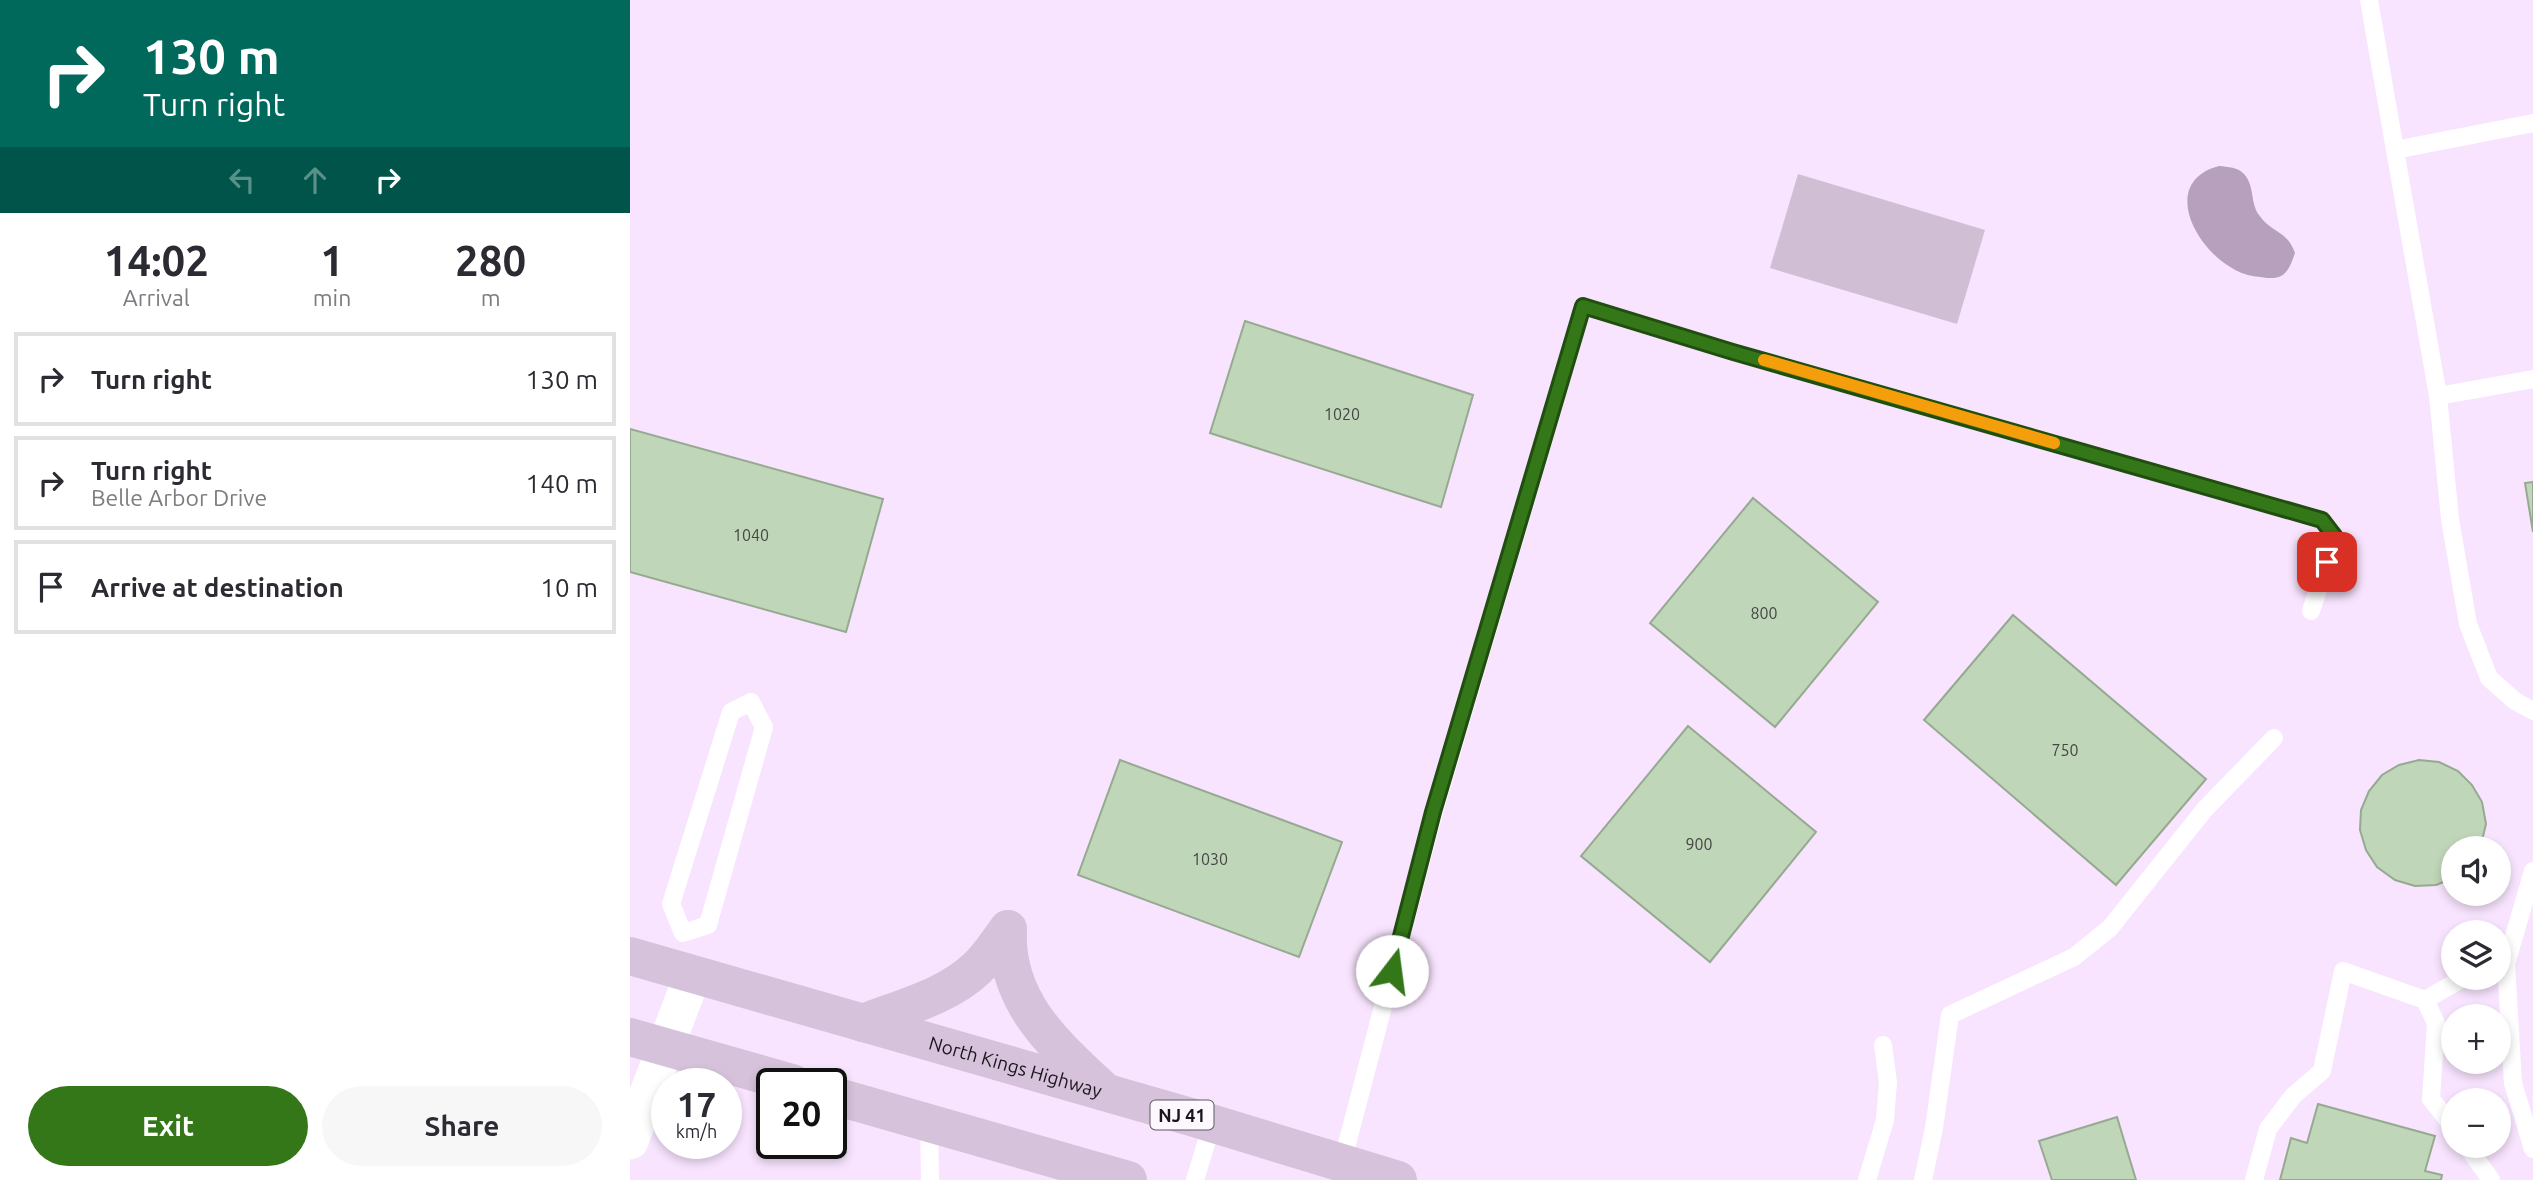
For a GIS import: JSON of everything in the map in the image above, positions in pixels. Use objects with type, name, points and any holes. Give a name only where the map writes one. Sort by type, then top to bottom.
[{"type":"main road","points":[[863,1023],[923,1000],[963,979],[979,967],[1008,929],[1007,954],[1016,980],[1038,1025],[1052,1043],[1106,1093]]},
{"type":"main road","name":"North Kings Highway","points":[[630,956],[688,954],[863,1023],[1398,1180]]},
{"type":"main road","points":[[648,1042],[756,1073]]},
{"type":"main road","points":[[847,1100],[1128,1180]]},
{"type":"street","points":[[630,1141],[648,1042],[688,954]]},
{"type":"lane","points":[[2369,0],[2438,396],[2450,519],[2468,624],[2489,678],[2515,701],[2533,711]]},
{"type":"lane","points":[[2395,150],[2533,123]]},
{"type":"lane","points":[[1342,1163],[1433,812],[1583,306],[1733,352],[2322,520],[2335,537],[2311,611]]},
{"type":"lane","points":[[2438,396],[2533,379]]},
{"type":"lane","points":[[751,702],[764,727],[708,925],[688,954],[671,904],[731,712],[751,702]]},
{"type":"lane","points":[[1923,1180],[1934,1128],[1950,1015],[2074,957],[2110,928],[2205,809],[2274,738]]},
{"type":"lane","points":[[2511,939],[2533,871]]},
{"type":"lane","points":[[2254,1180],[2269,1129],[2294,1096],[2322,1071],[2343,971],[2425,1000],[2436,1023],[2431,1098],[2441,1111]]},
{"type":"lane","points":[[2425,1000],[2442,990]]},
{"type":"lane","points":[[2505,990],[2513,1083],[2533,1149]]},
{"type":"lane","points":[[1867,1180],[1885,1120],[1888,1082],[1883,1045]]},
{"type":"lane","points":[[929,1123],[930,1180]]},
{"type":"lane","points":[[1195,1180],[1212,1124]]},
{"type":"lane","points":[[2474,1158],[2483,1175]]},
{"type":"shaded area","points":[[2219,166],[2236,169],[2244,174],[2250,184],[2259,215],[2292,246],[2295,253],[2288,269],[2281,276],[2265,278],[2240,272],[2222,261],[2206,246],[2194,228],[2188,209],[2189,191],[2199,176]]},
{"type":"shaded area","points":[[1798,174],[1985,230],[1957,324],[1770,268]]},
{"type":"building","points":[[1245,321],[1473,395],[1441,507],[1210,433]]},
{"type":"building","points":[[630,429],[883,499],[846,632],[630,572]]},
{"type":"building","points":[[2533,482],[2533,532],[2525,483]]},
{"type":"building","points":[[1753,498],[1878,602],[1775,727],[1650,623]]},
{"type":"building","points":[[2013,615],[2206,779],[2116,885],[1924,720]]},
{"type":"building","points":[[1688,726],[1816,832],[1710,962],[1581,856]]},
{"type":"building","points":[[1120,760],[1342,842],[1299,957],[1078,875]]},
{"type":"building","points":[[2419,760],[2439,762],[2458,771],[2472,785],[2482,802],[2486,824],[2483,836],[2441,836],[2441,883],[2436,885],[2415,886],[2395,880],[2377,867],[2366,850],[2360,830],[2361,810],[2369,791],[2382,775],[2399,765]]},
{"type":"building","points":[[2318,1104],[2435,1136],[2425,1171],[2442,1175],[2441,1180],[2280,1180],[2291,1138],[2307,1143]]},
{"type":"building","points":[[2117,1117],[2136,1180],[2052,1180],[2039,1141]]},
{"type":"slow traffic","points":[[1764,360],[2054,443]]},
{"type":"route","points":[[1392,971],[1433,812],[1583,306],[1733,352],[2322,520],[2335,537],[2327,562]]}]
